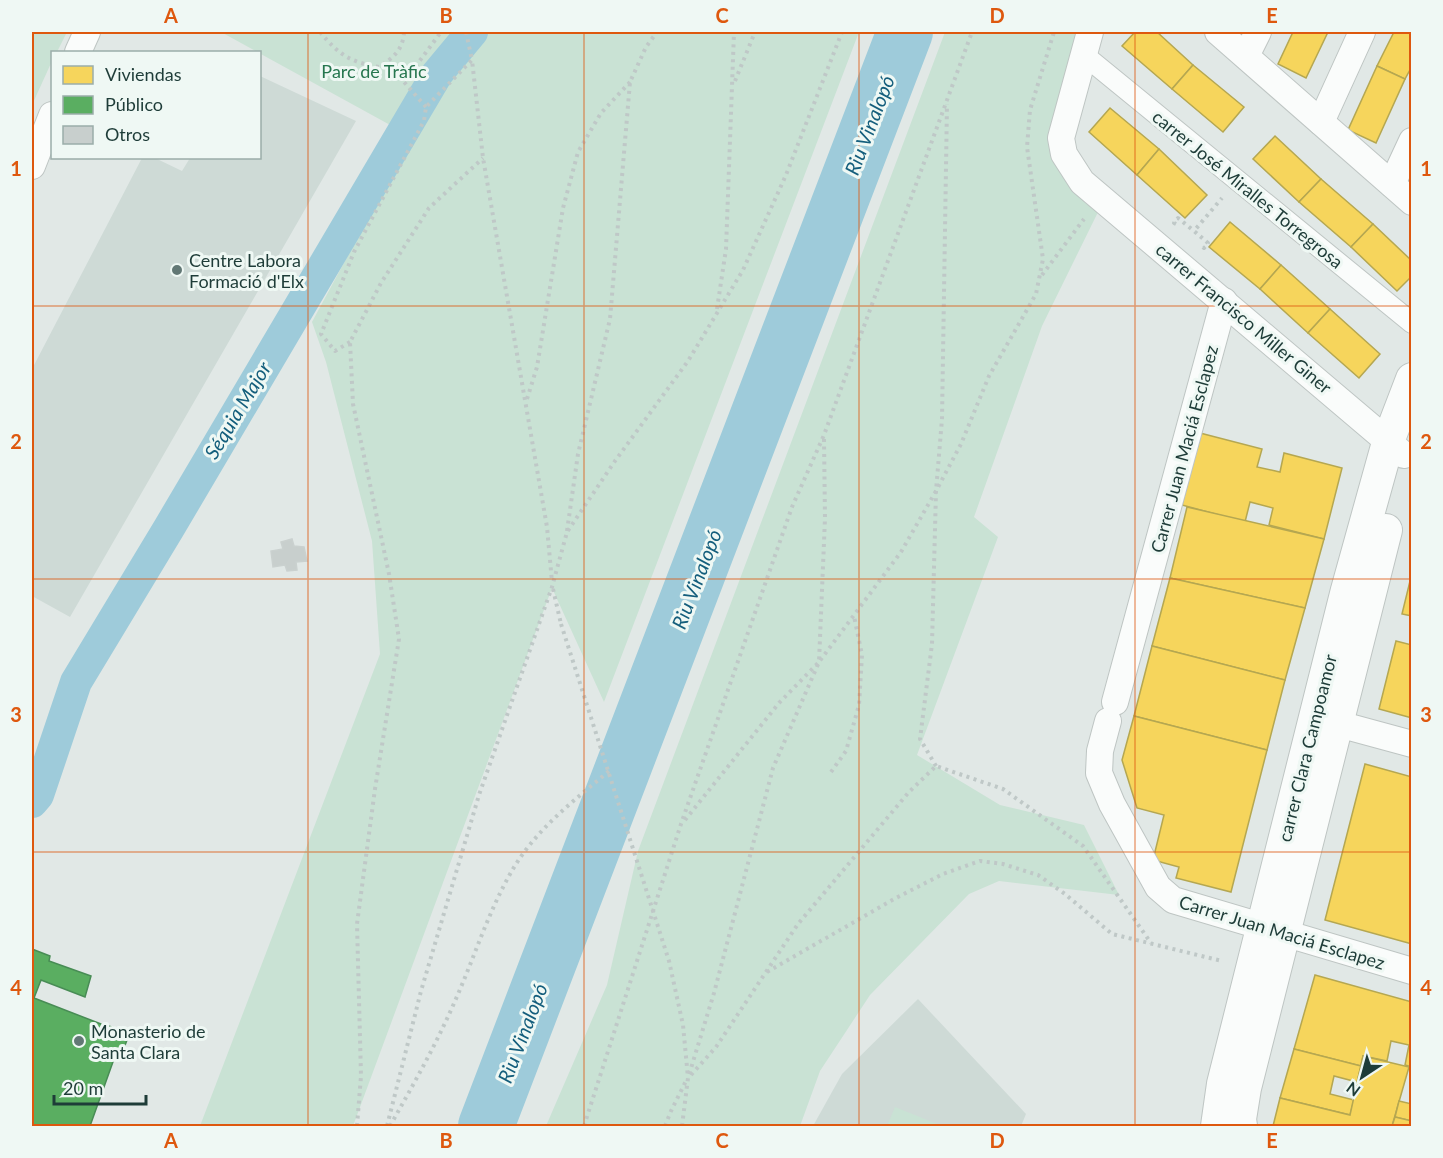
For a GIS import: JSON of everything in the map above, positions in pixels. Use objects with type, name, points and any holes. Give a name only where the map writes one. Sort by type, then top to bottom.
[{"type":"street","points":[[78,51],[87,32]]},
{"type":"street","points":[[1218,32],[1412,202]]},
{"type":"street","points":[[1246,56],[1258,32]]},
{"type":"street","points":[[1321,122],[1362,32]]},
{"type":"street","name":"carrer José Miralles Torregrosa","points":[[1087,43],[1237,180],[1412,323]]},
{"type":"street","name":"carrer Francisco Miller Giner","points":[[1087,43],[1060,138],[1064,154],[1091,190],[1224,301],[1402,443]]},
{"type":"street","points":[[32,166],[51,118]]},
{"type":"street","points":[[1392,184],[1412,141]]},
{"type":"street","name":"Carrer Juan Maciá Esclapez","points":[[1224,301],[1100,752],[1099,772],[1112,804],[1158,887],[1173,900],[1412,971]]},
{"type":"street","name":"carrer Clara Campoamor","points":[[1229,1123],[1245,1088],[1274,930],[1326,720],[1402,443],[1412,379]]},
{"type":"street","points":[[1326,720],[1412,744]]},
{"type":"street","name":"carrer Clara Campoamor","points":[[1229,1123],[1223,1084],[1253,968],[1274,930]]},
{"type":"path","points":[[320,32],[332,47],[356,63],[379,67],[395,56],[403,42],[404,32]]},
{"type":"path","points":[[426,107],[404,82],[441,32]]},
{"type":"path","points":[[466,32],[472,60],[483,158],[547,527],[552,587],[561,624],[669,961],[683,1025],[688,1078]]},
{"type":"path","points":[[526,402],[537,367],[563,208],[578,152],[601,113],[630,82],[646,47],[657,32]]},
{"type":"path","points":[[717,312],[726,249],[734,32]]},
{"type":"path","points":[[733,86],[755,32]]},
{"type":"path","points":[[567,532],[615,461],[688,361],[743,270],[786,175],[842,32]]},
{"type":"path","points":[[584,1126],[681,824],[792,507],[824,435],[972,32]]},
{"type":"path","points":[[681,824],[778,703],[819,662],[900,552],[961,444],[989,376],[1036,294],[1044,259],[1027,147],[1030,110],[1054,32]]},
{"type":"path","points":[[350,342],[335,351],[321,334],[354,252],[424,121],[426,107],[472,60]]},
{"type":"path","points":[[389,1126],[422,992],[479,795],[552,587],[567,532],[578,454],[610,319],[630,82]]},
{"type":"path","points":[[947,100],[942,419],[936,491],[932,644],[920,739],[936,766],[1003,789],[1083,846],[1151,943]]},
{"type":"path","points":[[357,1126],[361,1076],[357,924],[375,789],[399,639],[389,574],[353,405],[350,342],[381,283],[429,208],[483,158]]},
{"type":"path","points":[[1204,248],[1208,243],[1194,231],[1237,180]]},
{"type":"path","points":[[1040,278],[1091,190]]},
{"type":"path","points":[[682,1126],[688,1078],[714,993],[773,768],[819,662],[825,518],[824,435]]},
{"type":"path","points":[[831,772],[846,751],[859,705],[862,654],[854,615]]},
{"type":"path","points":[[665,1126],[670,1111],[688,1078],[716,1047],[805,915],[909,792],[936,766]]},
{"type":"path","points":[[389,1126],[434,1048],[516,864],[535,838],[559,813],[609,771]]},
{"type":"path","points":[[764,974],[894,899],[943,874],[980,861],[1003,864],[1038,874],[1112,934],[1253,968]]},
{"type":"shaded area","name":"Centre Labora Formació d'Elx","points":[[261,76],[356,121],[70,617],[32,596],[32,369],[141,159],[157,159],[182,171],[189,159],[261,159]]},
{"type":"shaded area","points":[[918,999],[1026,1114],[1021,1126],[813,1126],[842,1074]]},
{"type":"green space","points":[[32,32],[67,32],[58,51],[51,51],[51,63],[32,105]]},
{"type":"green space","name":"Parc de Tràfic","points":[[221,32],[859,32],[604,702],[552,588],[353,1126],[200,1126],[380,654],[372,541],[326,362],[312,322],[412,137],[261,54],[261,51],[256,51]]},
{"type":"green space","points":[[945,32],[1083,32],[1051,157],[1077,188],[1100,208],[1042,326],[974,517],[998,537],[917,755],[1000,805],[1084,825],[1119,895],[999,881],[969,894],[870,995],[820,1071],[800,1126],[546,1126],[607,985],[638,851]]},
{"type":"green space","points":[[895,1107],[942,1126],[887,1126]]},
{"type":"building: Viviendas","points":[[1135,32],[1157,32],[1193,65],[1172,89],[1122,46]]},
{"type":"building: Viviendas","points":[[1293,32],[1328,32],[1306,78],[1278,64]]},
{"type":"building: Viviendas","points":[[1394,32],[1412,32],[1412,66],[1405,79],[1377,66]]},
{"type":"building: Viviendas","points":[[1193,65],[1244,107],[1223,132],[1172,89]]},
{"type":"building: Viviendas","points":[[1377,66],[1405,79],[1376,143],[1348,130]]},
{"type":"building: Viviendas","points":[[1110,108],[1159,149],[1137,175],[1089,132]]},
{"type":"building: Viviendas","points":[[1275,136],[1321,179],[1299,202],[1253,159]]},
{"type":"building: Viviendas","points":[[1159,149],[1207,195],[1185,218],[1137,175]]},
{"type":"building: Viviendas","points":[[1321,179],[1373,224],[1351,247],[1299,202]]},
{"type":"building: Viviendas","points":[[1230,222],[1281,265],[1260,289],[1209,247]]},
{"type":"building: Viviendas","points":[[1373,224],[1412,261],[1412,276],[1397,291],[1351,247]]},
{"type":"building: Viviendas","points":[[1281,265],[1330,309],[1308,333],[1260,289]]},
{"type":"building: Viviendas","points":[[1330,309],[1380,354],[1359,378],[1308,333]]},
{"type":"building: Viviendas","points":[[1200,433],[1262,449],[1257,467],[1280,472],[1284,453],[1342,468],[1324,539],[1269,525],[1273,508],[1250,502],[1245,522],[1182,505]]},
{"type":"building: Viviendas","points":[[1187,507],[1324,539],[1305,608],[1170,578]]},
{"type":"building: Viviendas","points":[[1170,578],[1305,608],[1285,680],[1152,646]]},
{"type":"building: Viviendas","points":[[1410,581],[1412,581],[1412,616],[1402,614]]},
{"type":"building: Viviendas","points":[[1396,641],[1412,645],[1412,718],[1379,709]]},
{"type":"building: Viviendas","points":[[1152,646],[1285,680],[1267,750],[1134,716]]},
{"type":"building: Viviendas","points":[[1134,716],[1267,750],[1231,892],[1176,878],[1179,867],[1153,860],[1164,815],[1137,808],[1122,760]]},
{"type":"building: Viviendas","points":[[1365,764],[1412,777],[1412,944],[1325,920]]},
{"type":"building: Viviendas","points":[[1315,975],[1412,1002],[1412,1067],[1405,1065],[1409,1045],[1391,1041],[1387,1061],[1363,1056],[1361,1066],[1294,1049]]},
{"type":"building: Viviendas","points":[[1294,1049],[1361,1066],[1357,1082],[1334,1076],[1330,1094],[1354,1100],[1350,1115],[1280,1098]]},
{"type":"building: Viviendas","points":[[1363,1056],[1409,1067],[1392,1126],[1273,1126],[1280,1098],[1350,1115]]},
{"type":"building: Viviendas","points":[[1399,1101],[1412,1104],[1412,1121],[1395,1117]]},
{"type":"building: Viviendas","points":[[1395,1117],[1412,1121],[1412,1126],[1392,1126]]},
{"type":"building: Público","name":"Monasterio de Santa Clara","points":[[32,949],[50,956],[49,961],[91,976],[85,997],[41,980],[34,998],[101,1024],[130,1032],[121,1056],[109,1051],[107,1057],[114,1059],[90,1126],[32,1126]]},
{"type":"building: Otros","points":[[292,539],[294,546],[304,547],[307,561],[296,562],[297,570],[287,571],[285,565],[273,567],[271,551],[283,549],[281,542]]},
{"type":"waterway","name":"Séquia Major","points":[[32,802],[38,795],[76,682],[437,74],[472,32]]},
{"type":"waterway","name":"Riu Vinalopó","points":[[486,1126],[905,32]]},
{"type":"place","name":"Centre Labora Formació d'Elx","points":[[177,270]]},
{"type":"place","name":"Monasterio de Santa Clara","points":[[79,1041]]}]
